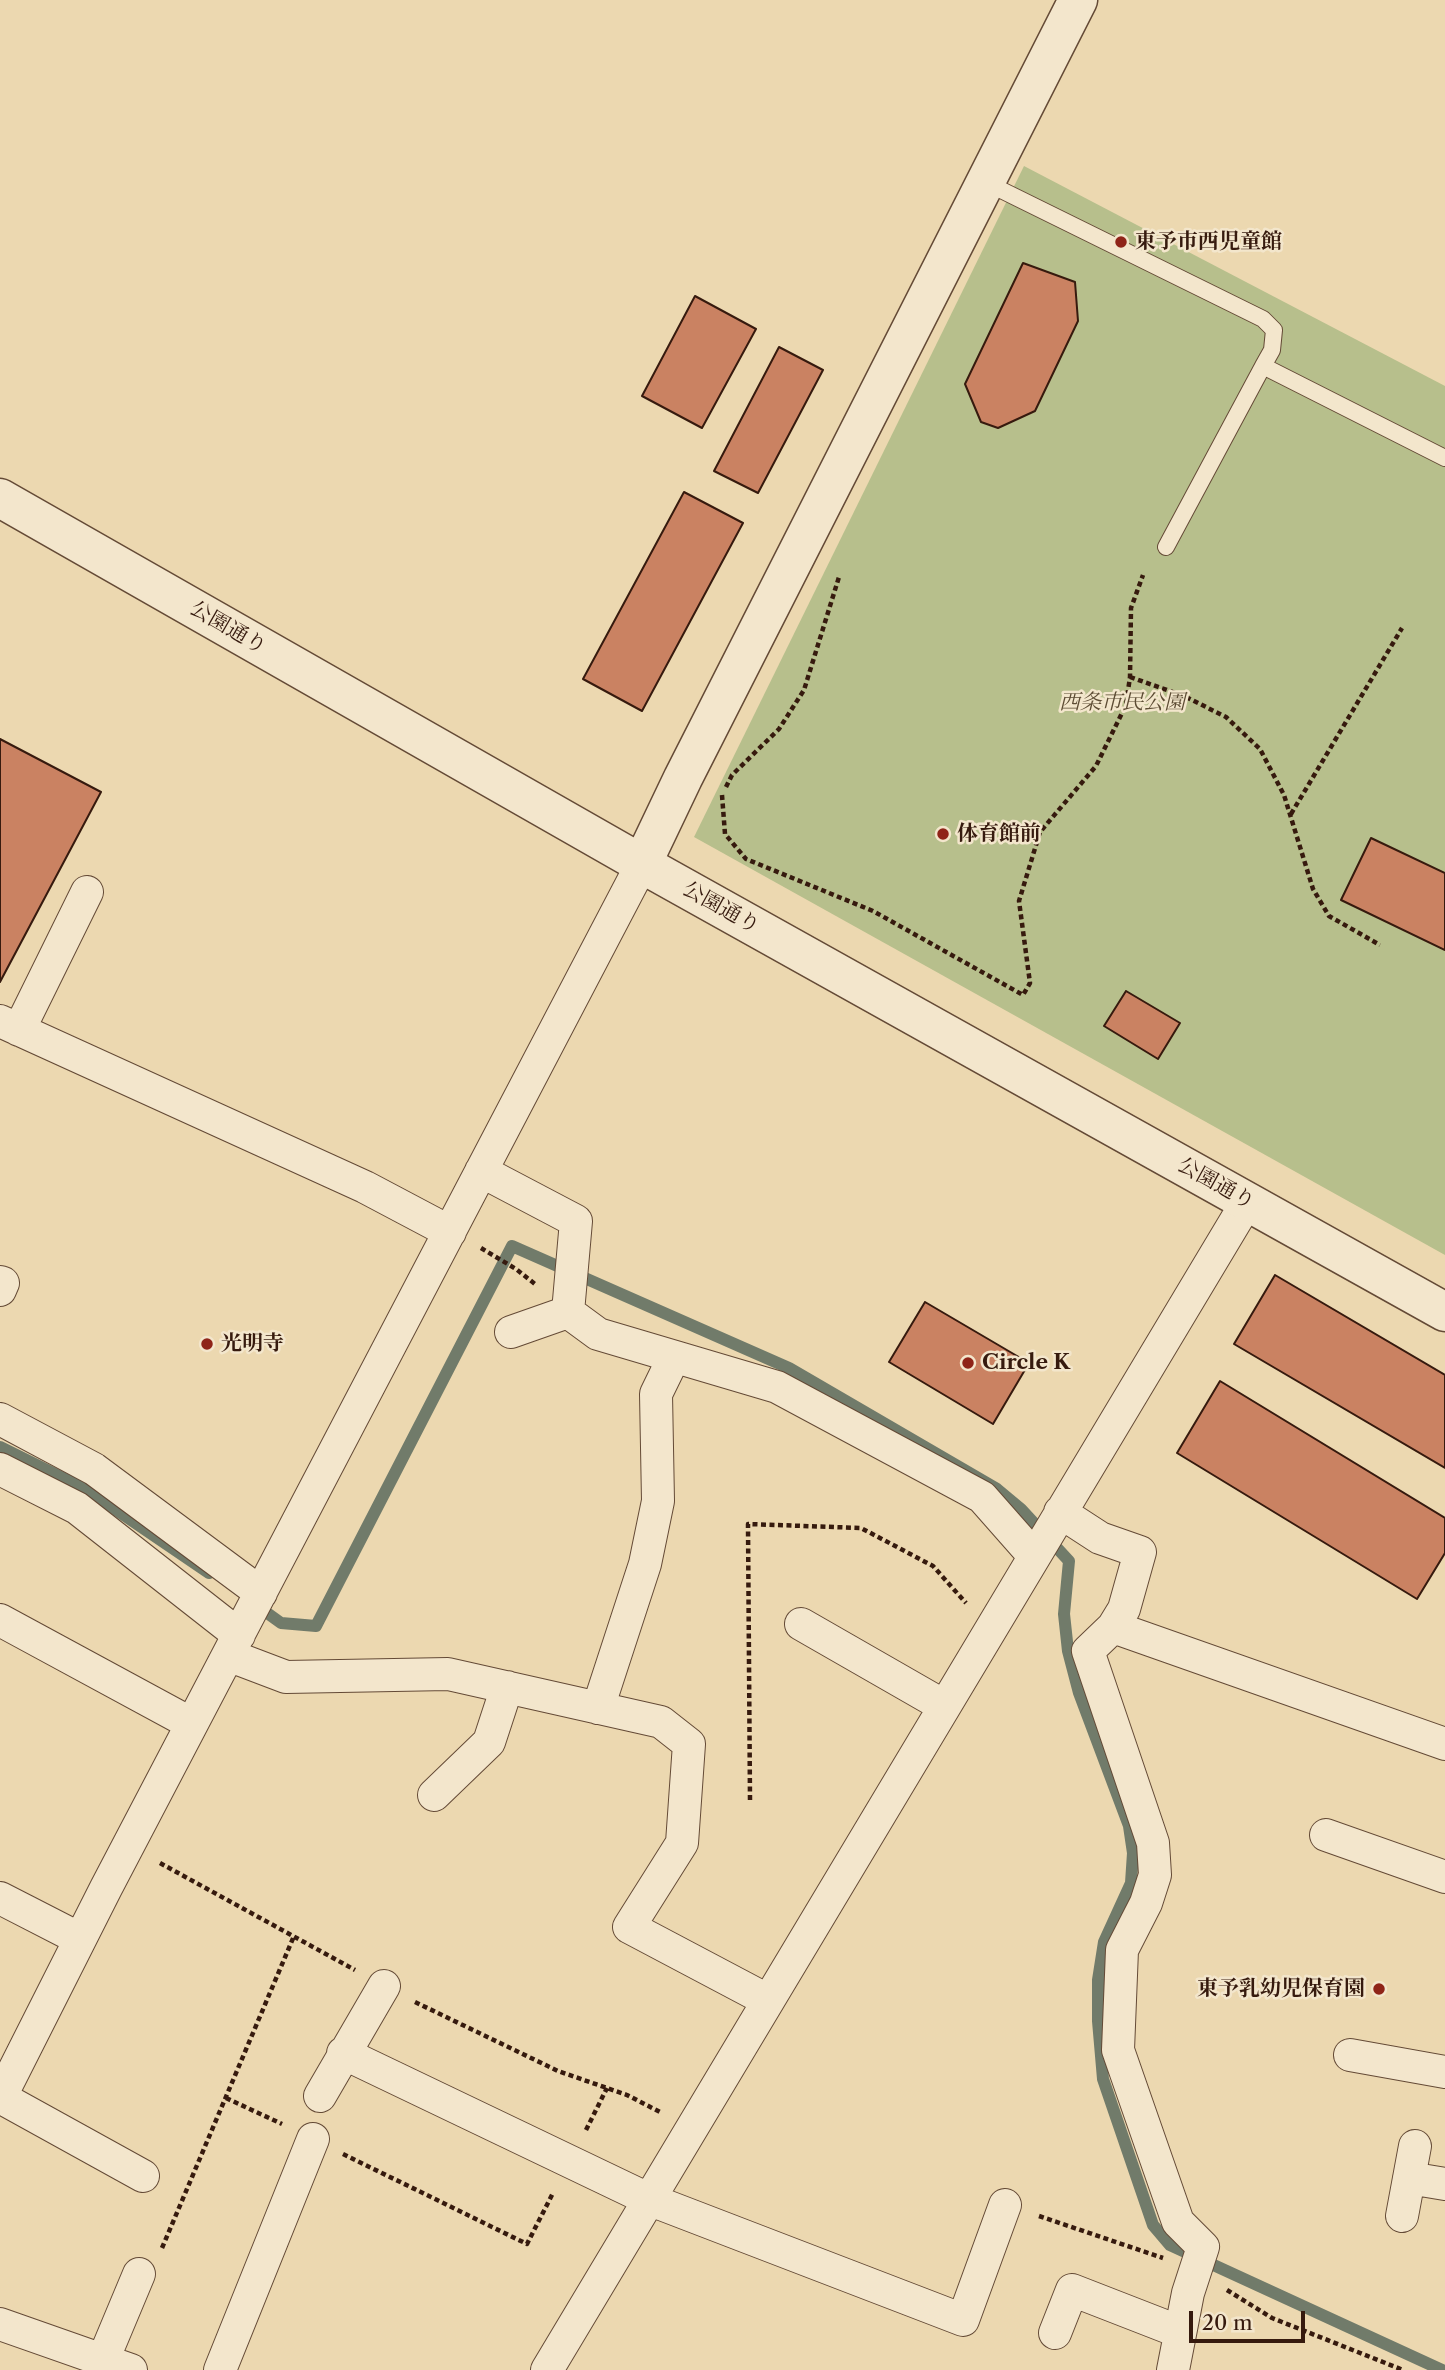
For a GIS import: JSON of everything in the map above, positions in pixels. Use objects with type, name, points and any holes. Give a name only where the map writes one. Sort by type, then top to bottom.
[{"type":"street","points":[[143,2176],[0,2097],[642,864],[683,778],[1078,0]]},
{"type":"street","name":"公園通り","points":[[0,498],[642,864],[1445,1312]]},
{"type":"street","points":[[87,892],[9,1025],[365,1187],[450,1232]]},
{"type":"street","points":[[481,1171],[576,1221],[568,1312]]},
{"type":"street","points":[[547,2370],[1247,1202]]},
{"type":"street","points":[[0,1282],[3,1283],[0,1290]]},
{"type":"street","points":[[511,1332],[568,1312]]},
{"type":"street","points":[[568,1312],[598,1334],[777,1387],[982,1497],[1034,1556]]},
{"type":"street","points":[[598,1708],[645,1564],[658,1501],[656,1394],[674,1357]]},
{"type":"street","points":[[0,1419],[94,1469],[260,1594]]},
{"type":"street","points":[[0,1469],[77,1508],[286,1677],[447,1674],[661,1722],[689,1744],[682,1843],[629,1927],[767,2000]]},
{"type":"street","points":[[1060,1512],[1100,1538],[1140,1552],[1124,1609],[1113,1627],[1088,1651],[1153,1843],[1155,1875],[1146,1903],[1122,1950],[1118,2050],[1178,2222],[1200,2257],[1173,2370]]},
{"type":"street","points":[[0,1620],[192,1724]]},
{"type":"street","points":[[801,1624],[944,1706]]},
{"type":"street","points":[[1113,1627],[1445,1744]]},
{"type":"street","points":[[434,1795],[489,1742],[507,1687]]},
{"type":"street","points":[[1326,1835],[1445,1877]]},
{"type":"street","points":[[0,1898],[80,1939]]},
{"type":"street","points":[[320,2096],[384,1986]]},
{"type":"street","points":[[343,2053],[648,2199],[963,2320],[1005,2205]]},
{"type":"street","points":[[1350,2055],[1445,2072]]},
{"type":"street","points":[[220,2370],[313,2138]]},
{"type":"street","points":[[1402,2216],[1415,2146]]},
{"type":"street","points":[[1409,2178],[1445,2184]]},
{"type":"street","points":[[0,2324],[117,2365],[139,2274]]},
{"type":"street","points":[[1055,2333],[1072,2290],[1180,2332]]},
{"type":"lane","points":[[985,183],[1263,319],[1274,330],[1272,350],[1166,547]]},
{"type":"lane","points":[[1263,366],[1445,458]]},
{"type":"path","points":[[839,577],[804,690],[779,729],[732,775],[721,797],[725,834],[746,859],[873,911],[1023,995],[1030,983],[1019,901],[1040,832],[1096,766],[1126,705],[1130,677],[1131,608],[1143,575]]},
{"type":"path","points":[[1291,815],[1402,628]]},
{"type":"path","points":[[1130,677],[1184,696],[1226,717],[1260,750],[1291,815],[1314,889],[1329,916],[1380,944]]},
{"type":"path","points":[[493,1255],[516,1269]]},
{"type":"path","points":[[139,2274],[158,2258],[293,1937]]},
{"type":"path","points":[[226,2098],[527,2244],[607,2088]]},
{"type":"green space","name":"西条市民公園","points":[[1024,166],[1445,386],[1445,1255],[694,837]]},
{"type":"building","points":[[1023,263],[1075,282],[1078,321],[1035,411],[998,428],[981,422],[965,384]]},
{"type":"building","points":[[695,296],[756,329],[702,428],[642,396]]},
{"type":"building","points":[[779,347],[823,370],[758,493],[714,471]]},
{"type":"building","points":[[684,492],[743,523],[642,711],[583,679]]},
{"type":"building","points":[[0,739],[101,792],[0,982]]},
{"type":"building","points":[[1371,838],[1445,873],[1445,950],[1341,900]]},
{"type":"building","points":[[1126,991],[1180,1023],[1158,1059],[1104,1026]]},
{"type":"building","points":[[1275,1275],[1445,1375],[1445,1468],[1234,1344]]},
{"type":"building","points":[[925,1302],[1029,1363],[993,1424],[889,1362]]},
{"type":"building","points":[[1220,1381],[1445,1518],[1445,1553],[1417,1599],[1177,1453]]},
{"type":"waterway","points":[[256,1605],[281,1623],[316,1626],[512,1246],[789,1368],[997,1489],[1021,1509],[1069,1561],[1064,1614],[1068,1651],[1079,1693],[1129,1826],[1133,1853],[1131,1883],[1104,1942],[1098,1980],[1098,2021],[1103,2079],[1153,2225],[1170,2245],[1442,2370]]},
{"type":"waterway","points":[[0,1447],[87,1490],[209,1573]]},
{"type":"place","name":"東予市西児童館","points":[[1121,242]]},
{"type":"place","name":"体育館前","points":[[943,834]]},
{"type":"place","name":"光明寺","points":[[207,1344]]},
{"type":"place","name":"Circle K","points":[[968,1363]]},
{"type":"place","name":"東予乳幼児保育園","points":[[1379,1989]]}]
